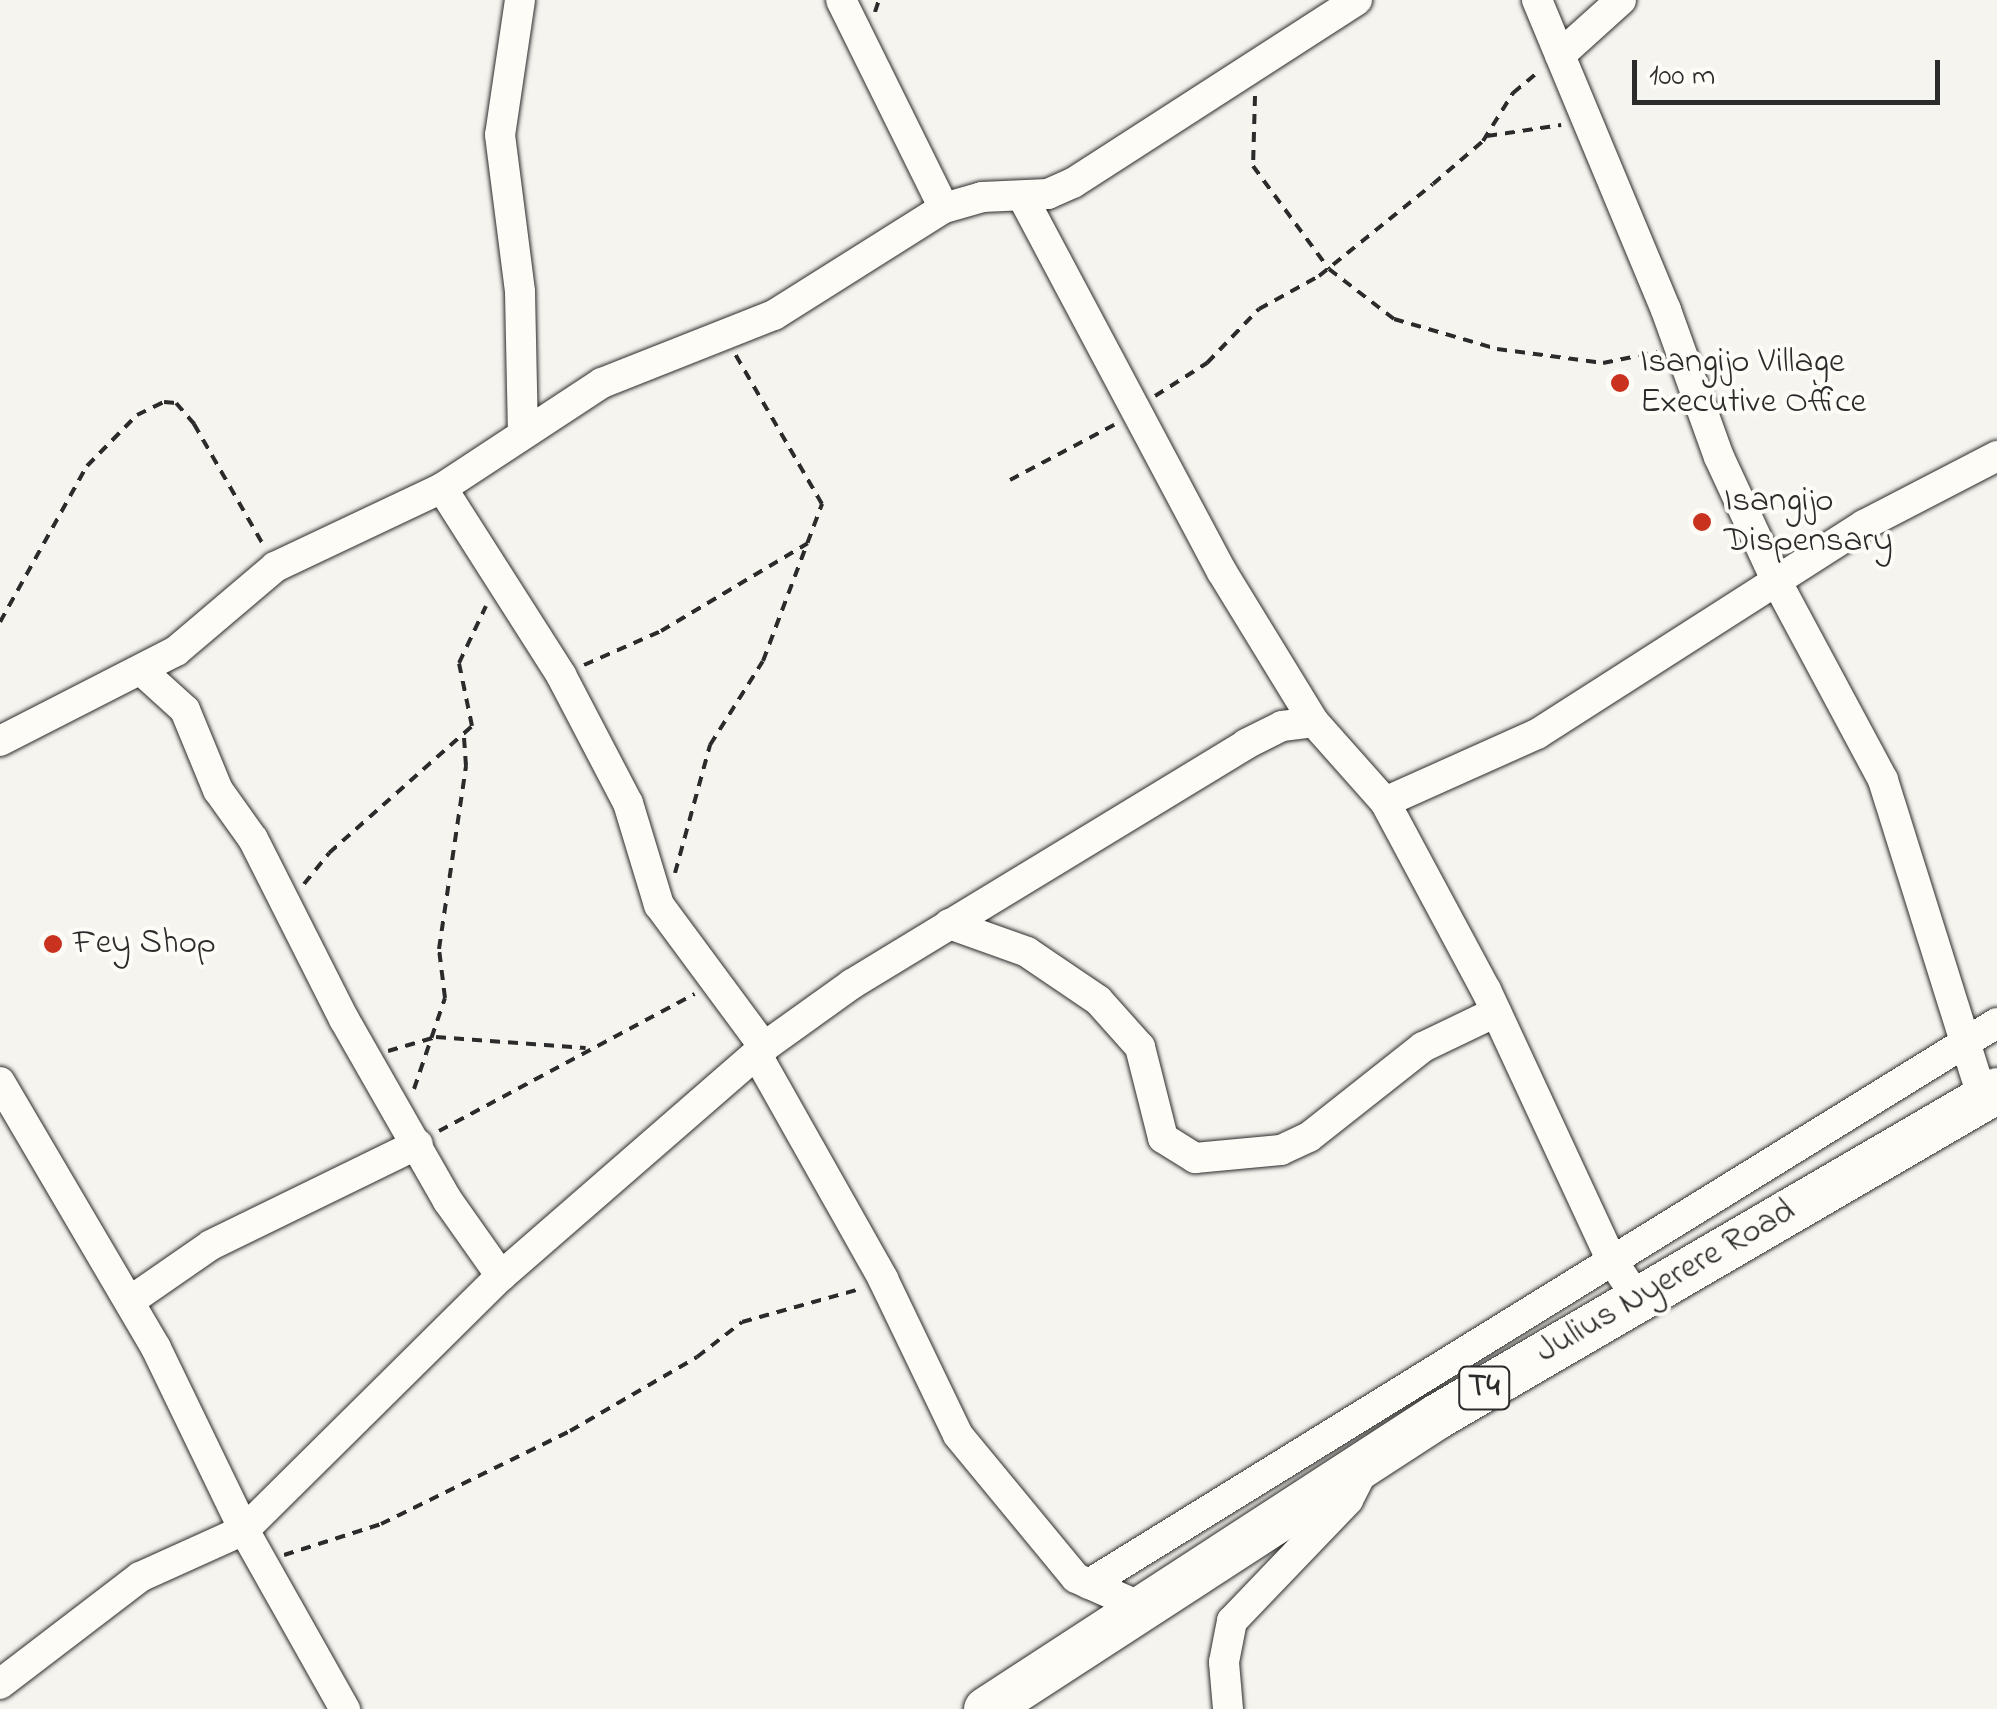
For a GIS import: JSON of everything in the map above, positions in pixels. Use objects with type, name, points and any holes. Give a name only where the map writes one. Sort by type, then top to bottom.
[{"type":"highway","name":"Julius Nyerere Road","points":[[986,1709],[1370,1457],[1990,1094]]},
{"type":"street","points":[[520,0],[500,136],[520,292],[523,432]]},
{"type":"street","points":[[840,0],[944,208]]},
{"type":"street","points":[[0,740],[95,688],[142,671],[202,632],[276,567],[442,488],[602,384],[725,337],[850,270],[944,208],[982,196],[1022,196],[1073,183],[1357,0]]},
{"type":"street","points":[[1537,0],[1679,346],[1719,457],[1778,584],[1883,780],[1964,1043],[1990,1094]]},
{"type":"street","points":[[1560,55],[1622,0]]},
{"type":"street","points":[[1022,196],[1139,409],[1222,572],[1307,710],[1386,802],[1496,1012],[1610,1258],[1637,1298]]},
{"type":"street","points":[[1386,802],[1537,734],[1680,638],[1778,584],[1864,525],[1997,456]]},
{"type":"street","points":[[442,488],[495,578],[561,675],[628,802],[658,905],[760,1050],[882,1278],[958,1435],[1016,1513],[1076,1578],[1141,1607]]},
{"type":"street","points":[[142,671],[186,710],[218,790],[288,906],[360,1047],[448,1201],[501,1276]]},
{"type":"street","points":[[0,1684],[140,1577],[244,1530],[501,1276],[760,1050],[948,924],[1307,710]]},
{"type":"street","points":[[948,924],[1027,952],[1098,1000],[1140,1047],[1163,1138],[1170,1148],[1195,1158],[1281,1150],[1309,1137],[1422,1047],[1496,1012]]},
{"type":"street","points":[[1089,1584],[1610,1258],[1771,1167],[1997,1023]]},
{"type":"street","points":[[0,1082],[130,1301],[244,1530],[345,1709]]},
{"type":"street","points":[[130,1301],[210,1245],[418,1144]]},
{"type":"street","points":[[1228,1709],[1224,1662],[1232,1621],[1348,1500],[1370,1457]]},
{"type":"path","points":[[1010,480],[1139,409],[1207,362],[1259,309],[1328,269],[1487,136],[1513,94],[1560,55]]},
{"type":"path","points":[[1250,67],[1253,166],[1328,269],[1394,319],[1498,349],[1615,363],[1679,346]]},
{"type":"path","points":[[1487,136],[1588,123]]},
{"type":"path","points":[[658,905],[688,843],[710,745],[749,692],[822,504],[814,484],[725,337]]},
{"type":"path","points":[[0,622],[87,466],[138,415],[164,402],[176,403],[194,424],[276,567]]},
{"type":"path","points":[[561,675],[661,631],[809,542]]},
{"type":"path","points":[[288,906],[329,852],[464,736],[473,719],[459,662],[495,578]]},
{"type":"path","points":[[401,1116],[436,1037],[446,998],[438,949],[466,766],[464,736]]},
{"type":"path","points":[[418,1144],[591,1048],[717,984]]},
{"type":"path","points":[[360,1047],[388,1051],[436,1037],[591,1048]]},
{"type":"path","points":[[262,1562],[424,1505],[643,1390],[752,1318],[826,1303],[882,1278]]},
{"type":"place","name":"Isangijo Village Executive Office","points":[[1620,383]]},
{"type":"place","name":"Isangijo Dispensary","points":[[1702,522]]},
{"type":"place","name":"Fey Shop","points":[[53,944]]}]
